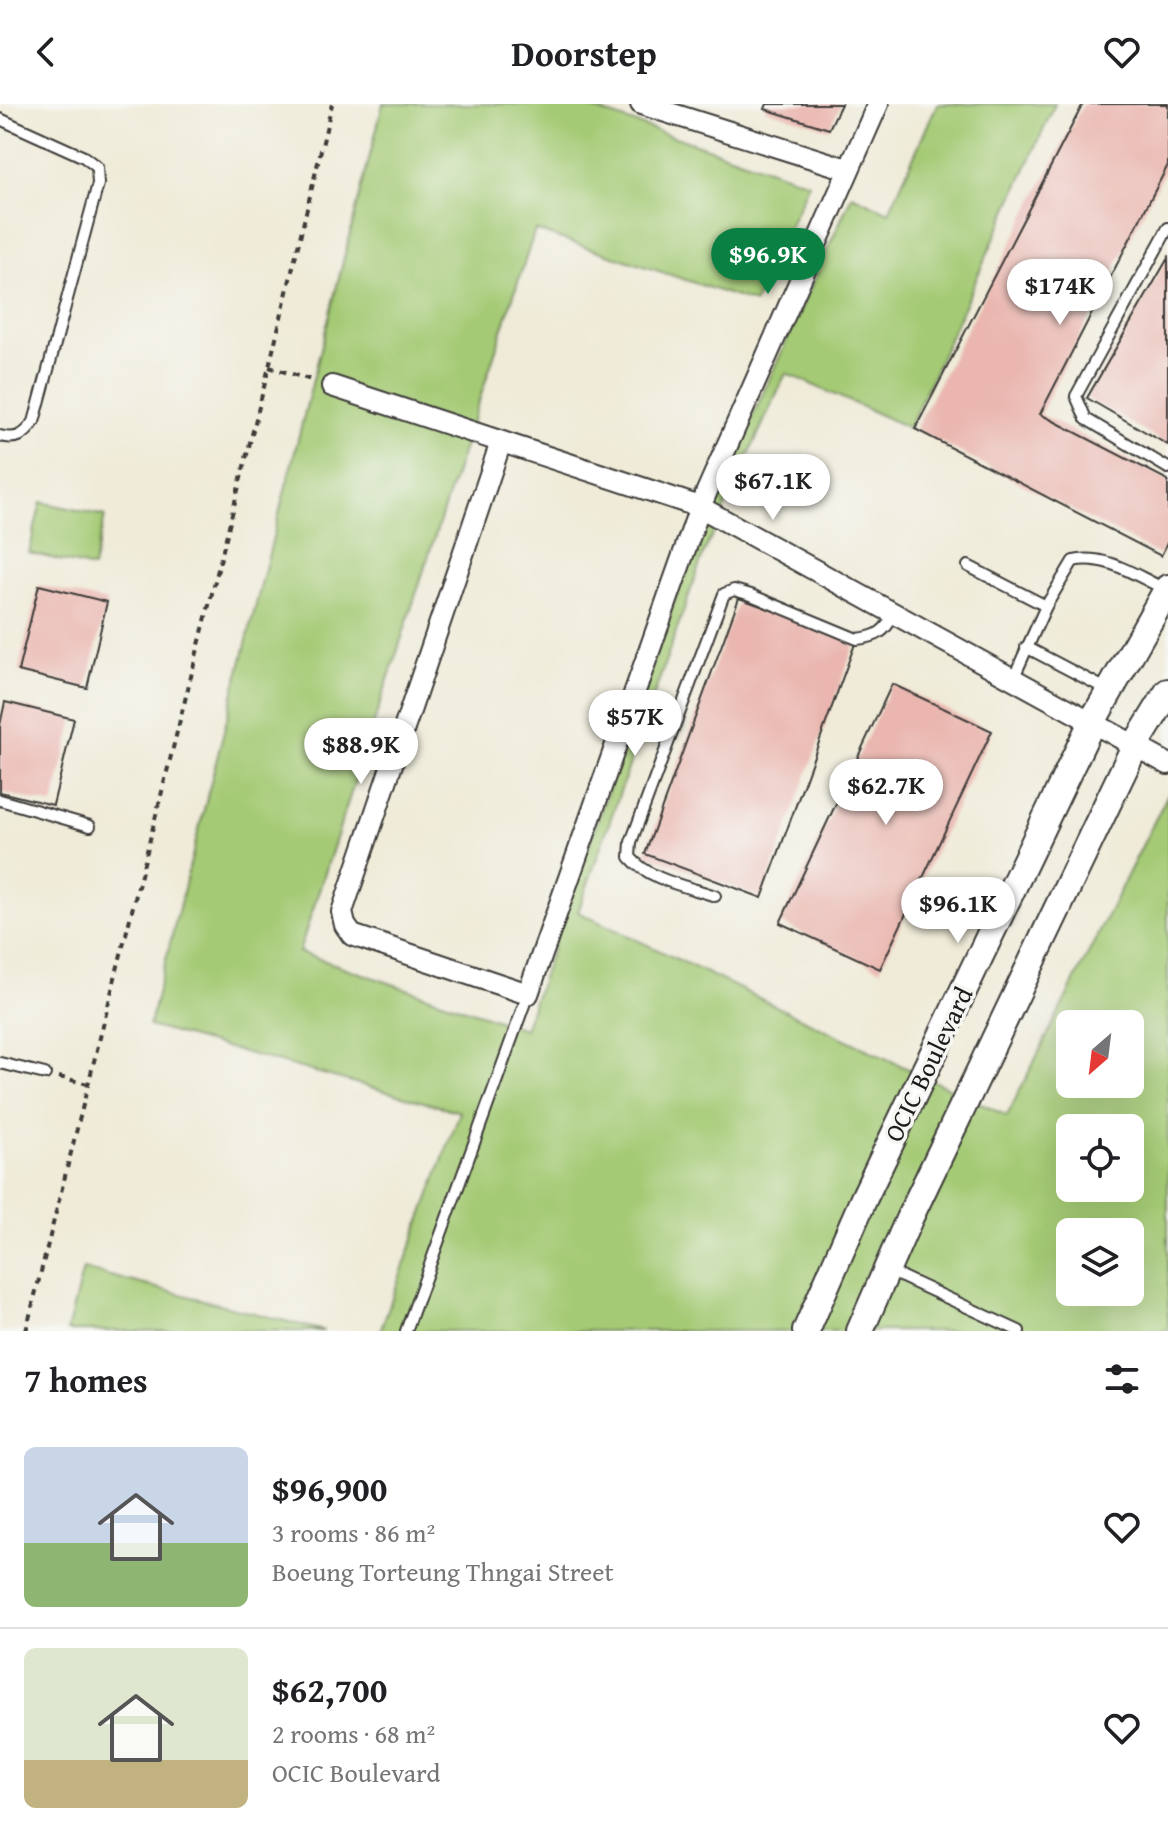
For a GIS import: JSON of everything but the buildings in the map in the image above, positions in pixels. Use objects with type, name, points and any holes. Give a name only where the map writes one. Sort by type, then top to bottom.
[{"type":"street","points":[[641,104],[670,108],[847,169]]},
{"type":"street","points":[[501,442],[342,912],[345,925],[352,935],[528,994],[700,507],[878,104]]},
{"type":"street","points":[[332,386],[700,507],[1168,764]]},
{"type":"street","name":"OCIC Boulevard","points":[[806,1331],[864,1198],[1092,722],[1168,589]]},
{"type":"street","name":"OCIC Boulevard","points":[[860,1331],[1135,746],[1168,692]]},
{"type":"lane","points":[[0,119],[84,157],[97,167],[98,184],[34,422],[25,435],[12,439],[0,436]]},
{"type":"lane","points":[[1168,228],[1076,396],[1086,419],[1168,468]]},
{"type":"lane","points":[[1013,679],[1046,606],[1073,561],[1088,557],[1101,559],[1168,589]]},
{"type":"lane","points":[[968,566],[1046,606]]},
{"type":"lane","points":[[715,896],[651,874],[638,867],[630,857],[631,842],[724,594],[734,590],[751,595],[857,639],[875,637],[887,628],[894,614]]},
{"type":"lane","points":[[1026,647],[1110,690]]},
{"type":"lane","points":[[0,800],[90,826]]},
{"type":"lane","points":[[406,1331],[528,994]]},
{"type":"lane","points":[[0,1063],[45,1074]]},
{"type":"lane","points":[[887,1270],[1019,1331]]},
{"type":"path","points":[[26,1331],[269,367],[332,104]]},
{"type":"path","points":[[269,367],[332,386]]},
{"type":"path","points":[[45,1074],[88,1084]]},
{"type":"green space","points":[[383,104],[579,104],[809,183],[755,303],[535,230],[299,952],[524,1029],[693,549],[852,195],[889,212],[937,104],[1055,104],[909,428],[786,373],[703,555],[578,912],[1007,1116],[1056,1018],[1056,1098],[1144,1098],[1144,1010],[1060,1010],[1168,794],[1168,1331],[380,1331],[460,1112],[149,1026]]},
{"type":"green space","points":[[41,502],[105,516],[93,568],[29,553]]},
{"type":"green space","points":[[83,1269],[324,1331],[67,1331]]}]
